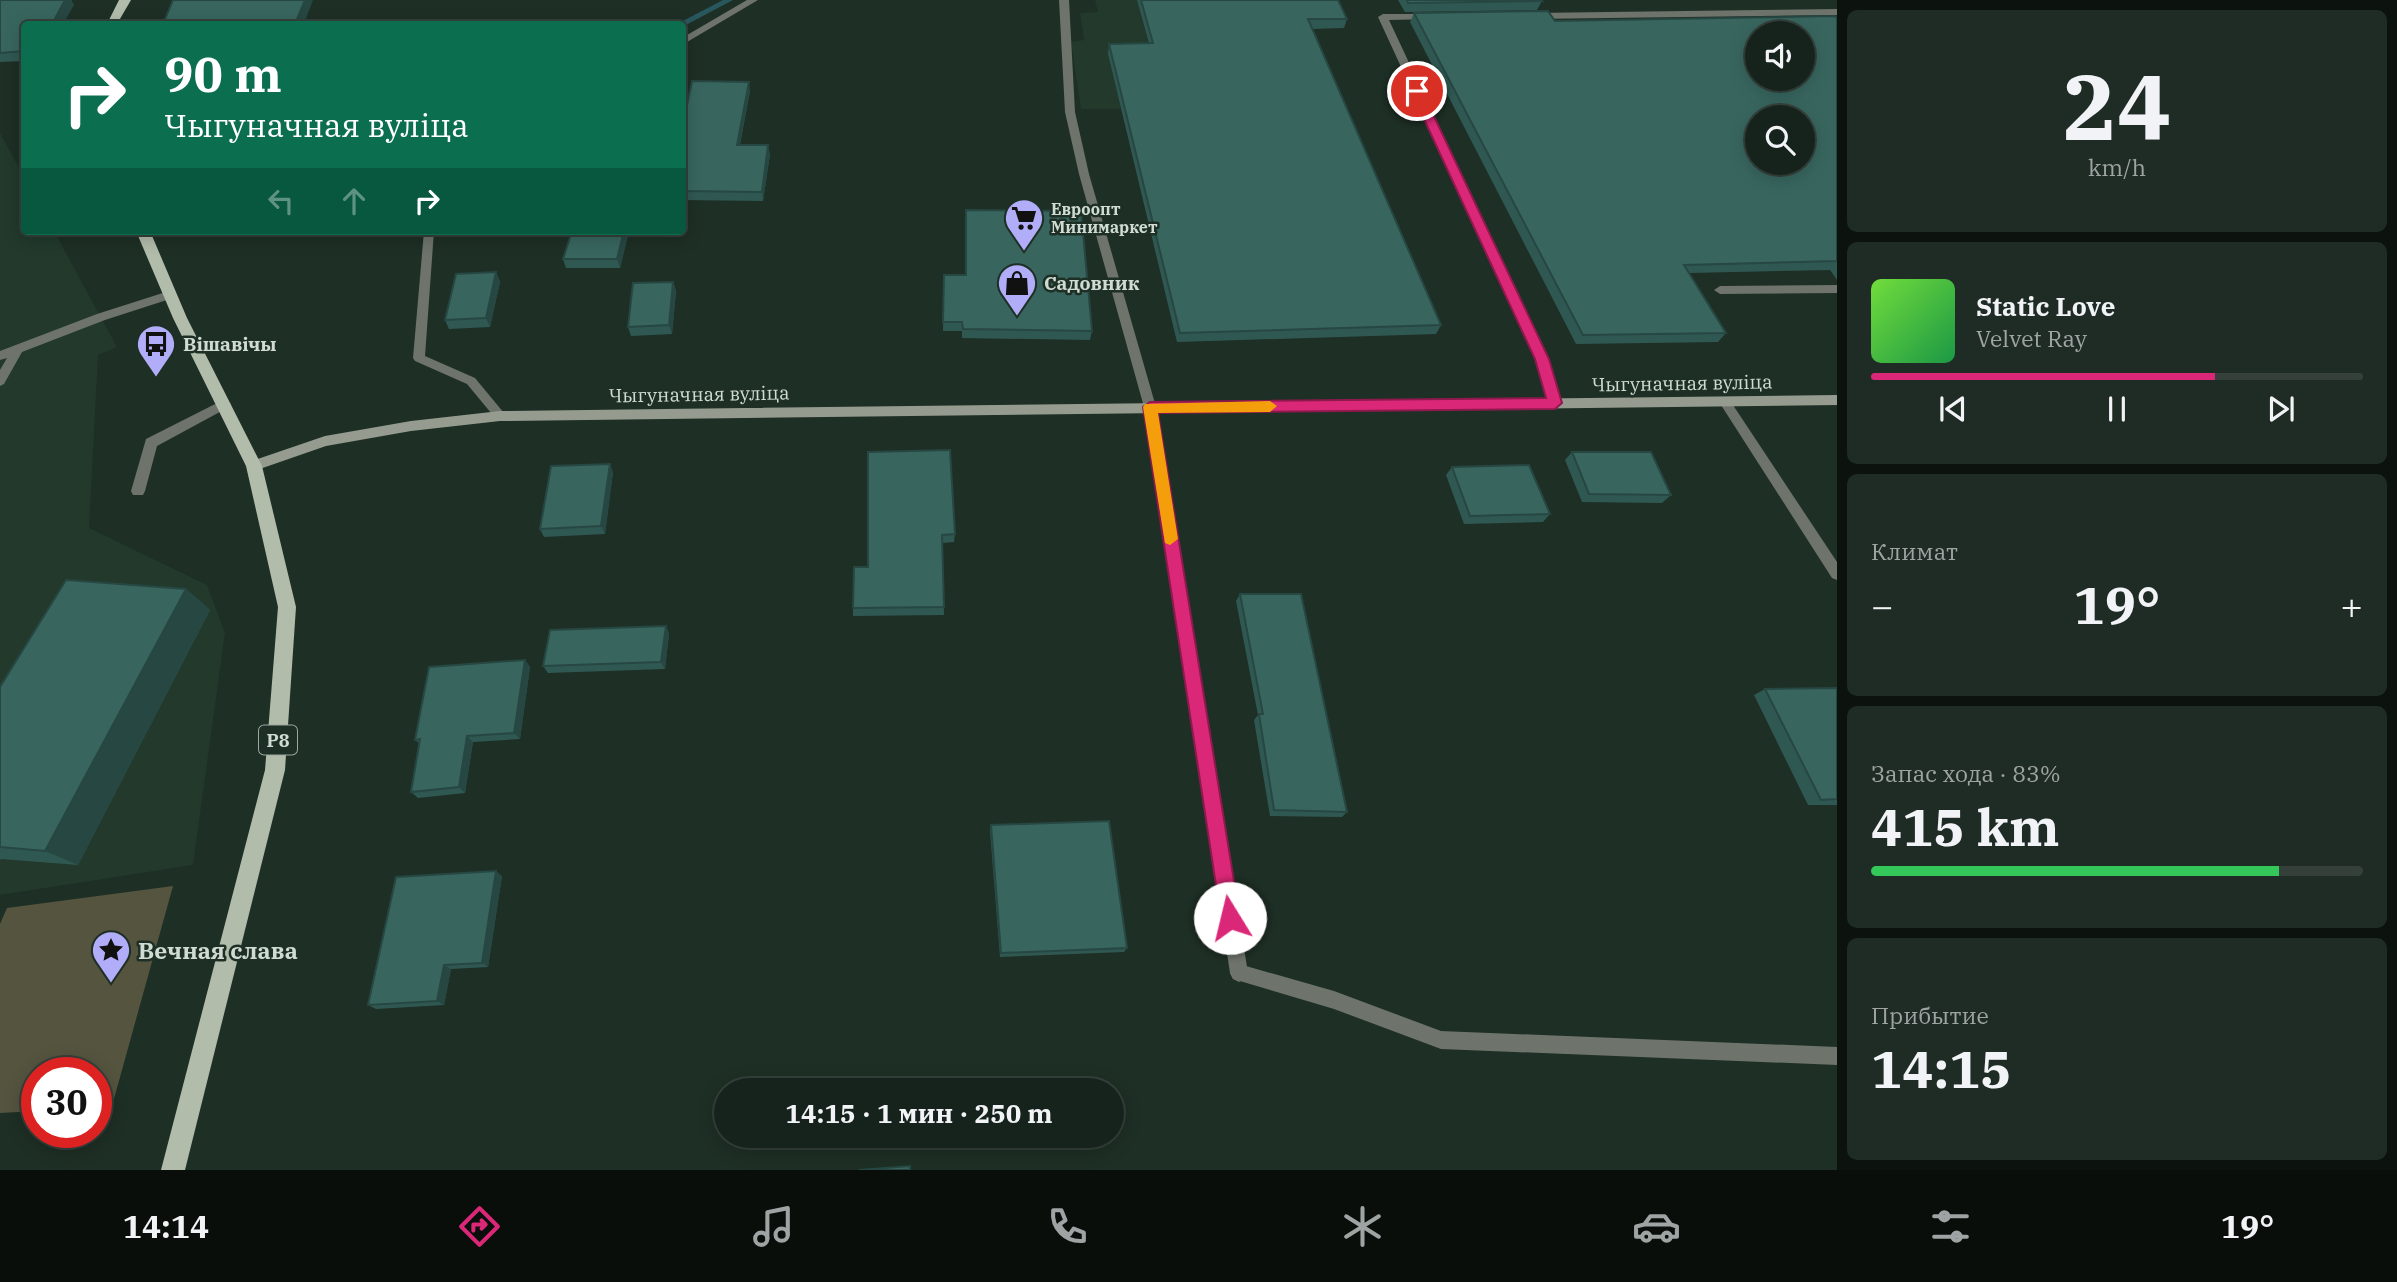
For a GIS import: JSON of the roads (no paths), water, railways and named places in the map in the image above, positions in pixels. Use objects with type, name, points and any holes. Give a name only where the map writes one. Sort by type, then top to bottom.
[{"type":"main road","points":[[114,21],[125,0]]},
{"type":"main road","name":"Р8","points":[[145,235],[169,295],[254,466],[287,607],[275,770],[173,1170]]},
{"type":"street","points":[[686,40],[753,0]]},
{"type":"street","points":[[1065,0],[1070,112],[1084,174],[1150,407],[1239,973],[1334,1000],[1441,1040],[1837,1056]]},
{"type":"street","points":[[1520,16],[1837,12]]},
{"type":"street","points":[[1438,17],[1383,18],[1542,359],[1555,403]]},
{"type":"street","points":[[429,235],[419,358],[471,381],[500,416]]},
{"type":"street","points":[[1720,290],[1837,289]]},
{"type":"street","points":[[0,356],[169,295]]},
{"type":"street","points":[[0,381],[19,347]]},
{"type":"street","name":"Чыгуначная вуліца","points":[[254,466],[325,441],[411,426],[500,416],[1837,400]]},
{"type":"street","points":[[1725,402],[1837,574]]},
{"type":"street","points":[[138,491],[151,443],[225,404]]},
{"type":"waterway","points":[[686,22],[729,0]]},
{"type":"place","name":"Евроопт Минимаркет","points":[[1024,252]]},
{"type":"place","name":"Садовник","points":[[1017,317]]},
{"type":"place","name":"Вішавічы","points":[[156,378]]},
{"type":"place","name":"Вечная слава","points":[[111,984]]}]
